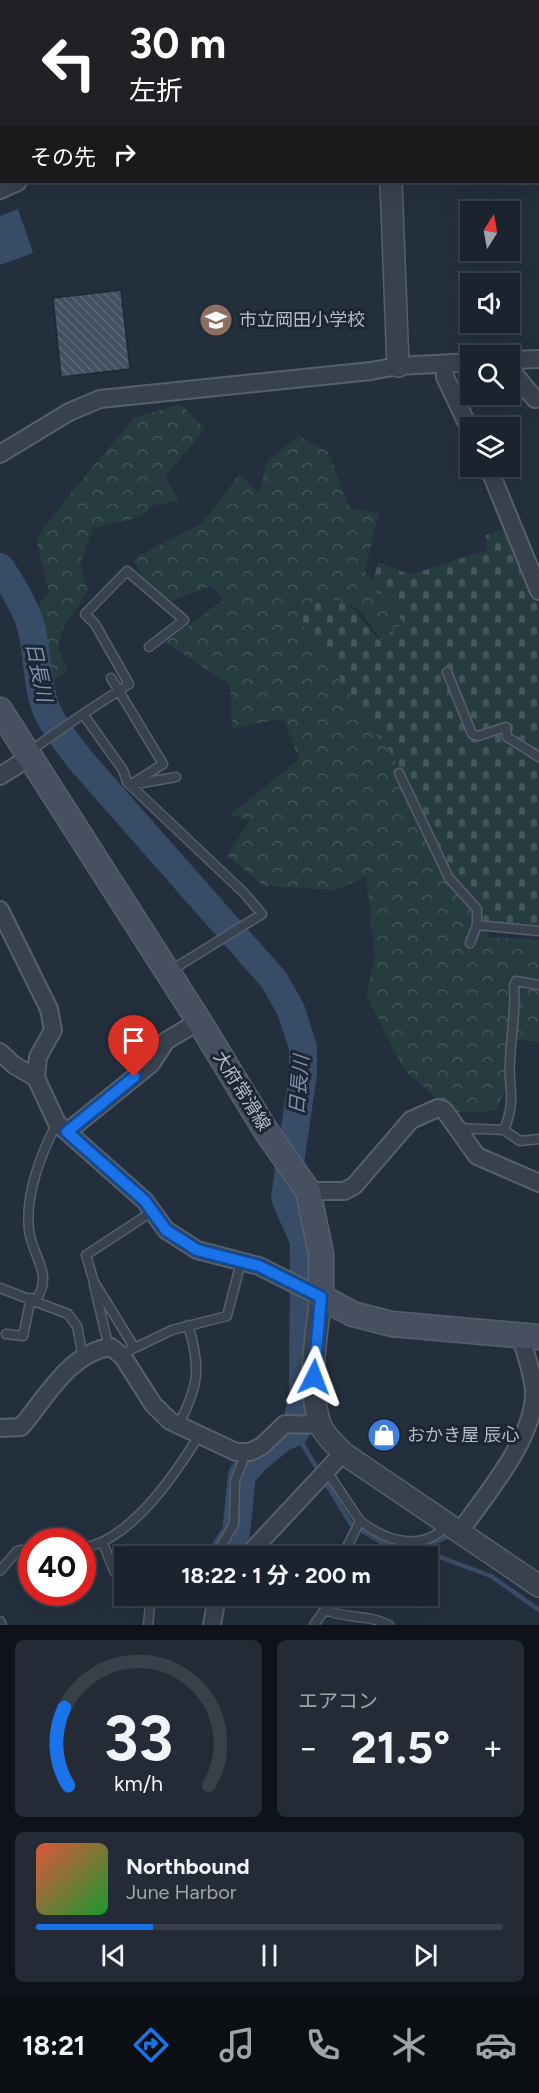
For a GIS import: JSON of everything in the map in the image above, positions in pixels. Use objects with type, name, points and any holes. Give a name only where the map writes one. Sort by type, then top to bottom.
[{"type":"main road","name":"大府常滑線","points":[[0,710],[295,1174],[321,1254],[310,1292]]},
{"type":"main road","points":[[310,1292],[353,1314],[392,1324],[530,1337]]},
{"type":"street","points":[[391,183],[398,366]]},
{"type":"street","points":[[520,360],[539,359]]},
{"type":"street","points":[[0,454],[69,412],[100,399],[371,371],[398,366],[460,362]]},
{"type":"street","points":[[444,363],[445,377],[464,417]]},
{"type":"street","points":[[520,381],[535,399],[539,398]]},
{"type":"street","points":[[492,477],[539,591]]},
{"type":"street","points":[[0,776],[29,755]]},
{"type":"street","points":[[0,910],[49,1009],[53,1030],[38,1058],[36,1078]]},
{"type":"street","points":[[62,1127],[151,1064],[166,1041],[199,1021]]},
{"type":"street","points":[[0,1052],[14,1065],[36,1078],[62,1127],[124,1181],[153,1212],[166,1230],[197,1250],[259,1266],[310,1292],[314,1377],[312,1425]]},
{"type":"street","points":[[295,1174],[344,1191],[354,1186],[411,1120],[438,1108],[444,1110],[477,1156],[539,1183]]},
{"type":"street","points":[[453,1529],[516,1449],[527,1427],[536,1403],[530,1337]]},
{"type":"street","points":[[0,1428],[21,1427],[55,1384],[83,1357],[99,1349],[121,1350],[153,1404],[170,1420],[236,1452],[246,1453],[261,1446],[285,1424],[312,1425],[343,1453],[539,1586]]},
{"type":"street","points":[[256,1546],[343,1453]]},
{"type":"street","points":[[212,1625],[215,1606]]},
{"type":"lane","points":[[29,755],[83,714],[129,684],[95,624],[85,614],[127,571],[184,620],[148,647]]},
{"type":"lane","points":[[447,672],[472,734],[478,736],[506,727],[507,737],[539,757]]},
{"type":"lane","points":[[111,678],[163,764],[130,785]]},
{"type":"lane","points":[[83,714],[123,770],[130,785],[244,893],[262,914],[167,973]]},
{"type":"lane","points":[[399,773],[449,878],[477,909],[477,925],[471,943]]},
{"type":"lane","points":[[130,785],[177,777]]},
{"type":"lane","points":[[477,925],[539,932]]},
{"type":"lane","points":[[504,1130],[513,1101],[509,1062],[516,1015],[514,986],[516,981],[539,985]]},
{"type":"lane","points":[[6,1334],[23,1336],[33,1299],[44,1281],[43,1266],[29,1232],[29,1220],[39,1164],[62,1127]]},
{"type":"lane","points":[[457,1128],[504,1130],[520,1141],[539,1139]]},
{"type":"lane","points":[[121,1350],[86,1255],[153,1212]]},
{"type":"lane","points":[[121,1350],[188,1325],[227,1316],[242,1262]]},
{"type":"lane","points":[[95,1284],[94,1295],[109,1339],[121,1350]]},
{"type":"lane","points":[[0,1288],[69,1314],[73,1319],[83,1357]]},
{"type":"lane","points":[[179,1424],[194,1390],[198,1368],[197,1353],[188,1325]]},
{"type":"lane","points":[[96,1545],[103,1543],[131,1523],[181,1465],[200,1434]]},
{"type":"lane","points":[[221,1546],[234,1524],[235,1481],[246,1453]]},
{"type":"lane","points":[[326,1470],[360,1521],[388,1538],[413,1543],[441,1531],[453,1529]]},
{"type":"lane","points":[[348,1546],[360,1521]]},
{"type":"lane","points":[[103,1543],[114,1571]]},
{"type":"lane","points":[[0,1571],[18,1551]]},
{"type":"lane","points":[[148,1625],[151,1606]]},
{"type":"lane","points":[[314,1625],[327,1606]]},
{"type":"lane","points":[[324,1610],[355,1619],[381,1621],[390,1625]]},
{"type":"lane","points":[[0,1621],[2,1625]]},
{"type":"green space","points":[[180,404],[205,429],[165,477],[179,501],[154,505],[141,517],[93,528],[80,566],[88,591],[62,630],[58,649],[68,670],[53,681],[40,676],[38,653],[46,642],[35,611],[49,591],[36,539],[69,495],[134,418]]},
{"type":"green space","points":[[299,436],[328,452],[350,508],[379,513],[365,571],[431,643],[404,672],[358,608],[336,601],[379,729],[489,937],[539,940],[539,1042],[518,1040],[513,1071],[496,1111],[453,1112],[404,1070],[366,994],[375,956],[366,876],[336,890],[264,886],[227,856],[250,820],[230,815],[299,759],[283,718],[232,729],[230,685],[165,642],[223,600],[211,586],[159,606],[133,559],[202,523],[239,475],[259,493],[267,461]]},
{"type":"green space","points":[[508,528],[539,606],[539,929],[484,921],[477,903],[450,876],[402,771],[385,744],[374,733],[325,653],[300,623],[303,606],[318,601],[340,602],[356,612],[380,641],[404,622],[393,612],[395,600],[371,590],[378,562],[410,575],[487,550],[486,535]]},
{"type":"water","points":[[18,209],[33,253],[0,265],[0,216]]},
{"type":"building","points":[[121,290],[130,369],[61,377],[53,298]]},
{"type":"waterway","name":"日長川","points":[[0,567],[29,620],[43,700],[54,724],[81,761],[274,980],[291,1010],[303,1047],[303,1073],[285,1198],[304,1241],[303,1394],[295,1432],[282,1438],[255,1460],[242,1475],[236,1533],[227,1546]]},
{"type":"waterway","points":[[295,1432],[351,1524],[381,1542],[399,1549],[418,1549],[445,1538]]},
{"type":"waterway","points":[[438,1556],[491,1576],[539,1610]]},
{"type":"place","name":"市立岡田小学校","points":[[216,320]]},
{"type":"place","name":"おかき屋 辰心","points":[[384,1435]]},
{"type":"route","points":[[134,1077],[67,1132],[145,1201],[166,1230],[197,1250],[259,1266],[291,1281],[310,1294],[321,1297],[314,1377]]}]
